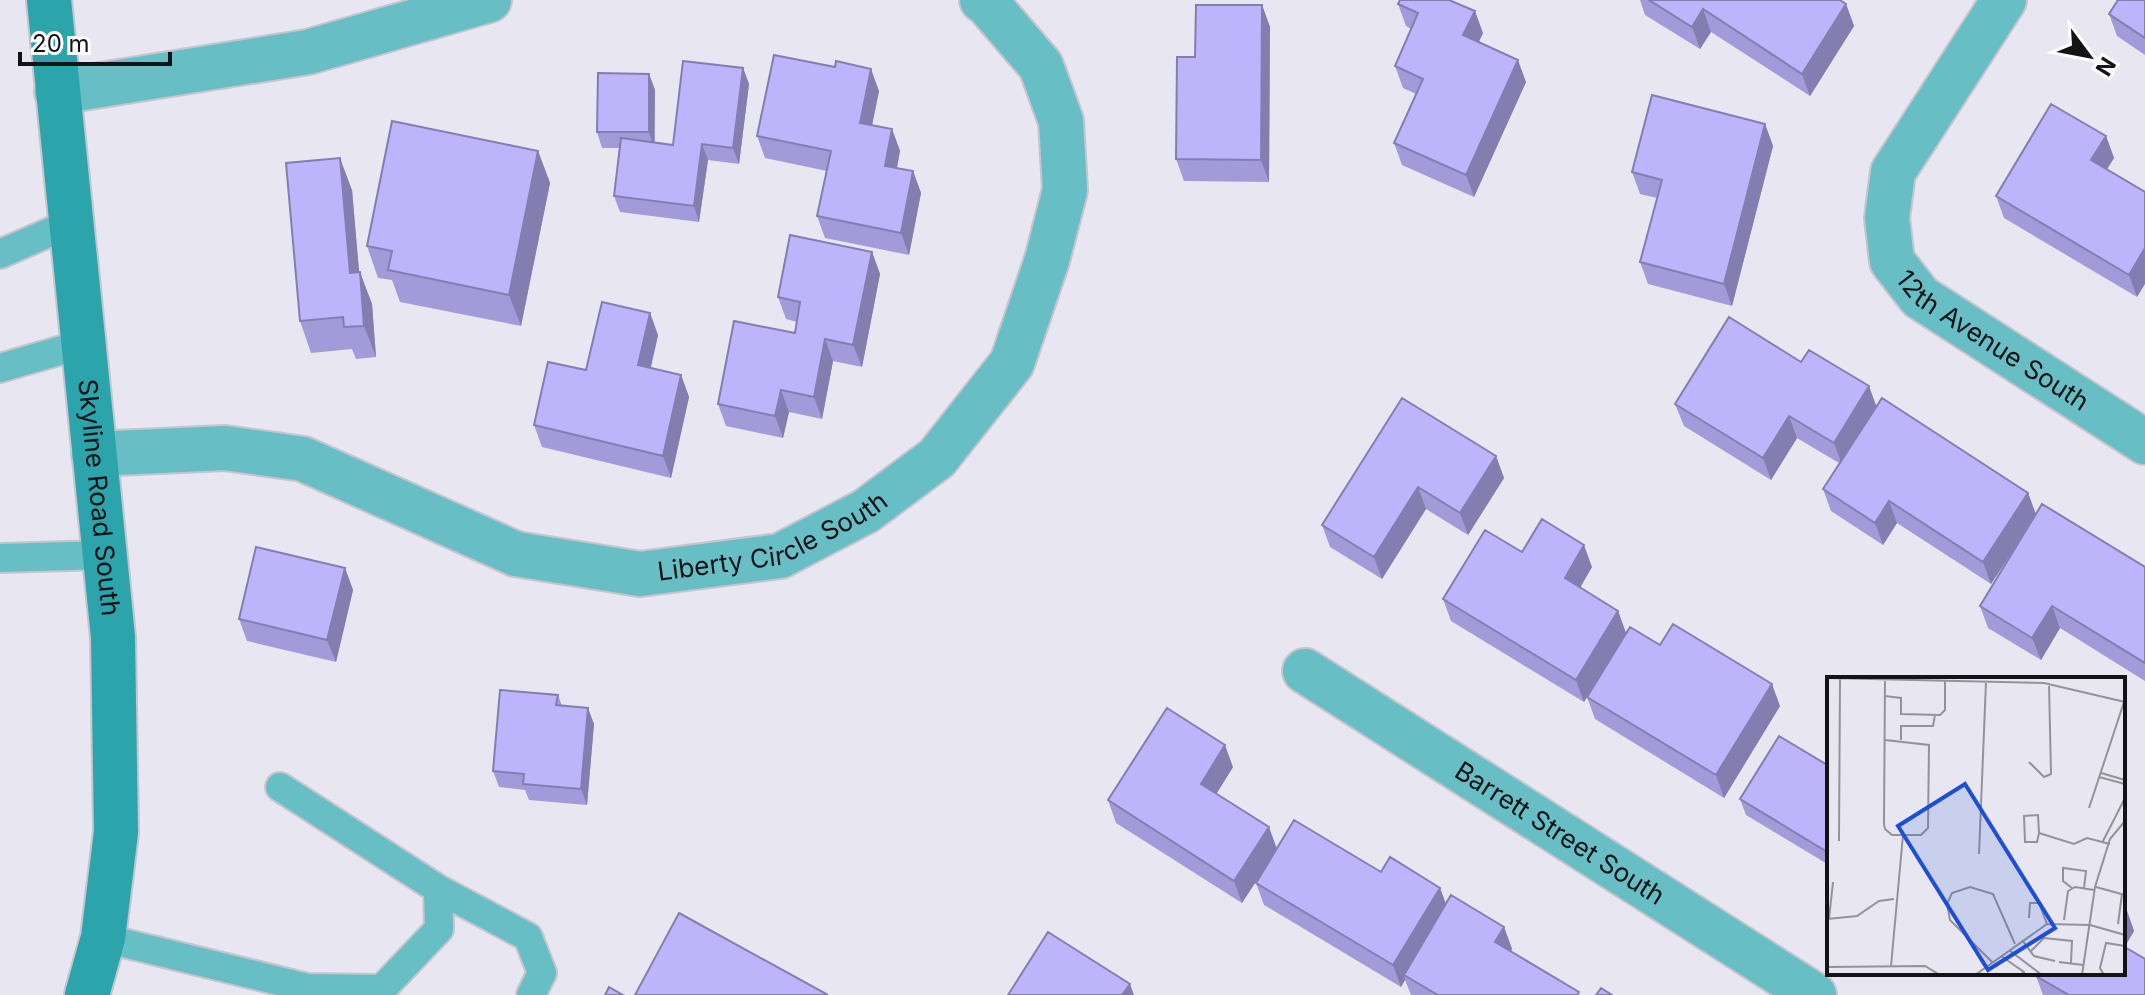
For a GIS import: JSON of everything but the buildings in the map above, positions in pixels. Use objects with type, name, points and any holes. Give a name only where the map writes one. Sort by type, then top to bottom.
[{"type":"main road","name":"Skyline Road South","points":[[49,0],[113,637],[116,832],[103,938],[87,995]]},
{"type":"street","points":[[57,92],[308,52],[489,0]]},
{"type":"street","name":"Liberty Circle South","points":[[94,454],[225,448],[303,459],[516,554],[640,574],[780,556],[792,550],[866,511],[937,458],[1012,363],[1047,260],[1065,190],[1061,121],[1041,66],[982,0]]},
{"type":"street","name":"12th Avenue South","points":[[2004,0],[1893,172],[1887,218],[1892,261],[1920,297],[2145,442]]},
{"type":"street","name":"Barrett Street South","points":[[1305,671],[1814,995]]},
{"type":"lane","points":[[0,254],[71,223]]},
{"type":"lane","points":[[0,368],[83,344]]},
{"type":"lane","points":[[0,558],[105,555]]},
{"type":"lane","points":[[280,787],[438,889],[528,937],[542,973],[531,995]]},
{"type":"lane","points":[[103,938],[308,988],[382,989],[439,929],[438,889]]}]
